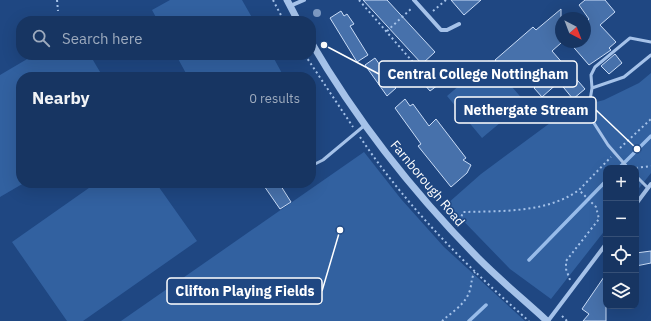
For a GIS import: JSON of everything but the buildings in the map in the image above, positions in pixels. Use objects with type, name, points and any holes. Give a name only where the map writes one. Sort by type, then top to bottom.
[{"type":"street","points":[[295,16],[288,3],[304,0]]},
{"type":"street","points":[[415,2],[441,30],[447,30],[459,24]]},
{"type":"street","name":"Farnborough Road","points":[[316,50],[342,92],[409,183],[479,259],[548,321]]},
{"type":"street","points":[[638,201],[650,186]]},
{"type":"street","points":[[548,321],[603,248]]},
{"type":"lane","points":[[626,165],[608,145],[592,120],[589,107],[592,88],[591,75],[594,67],[630,38],[651,42]]},
{"type":"lane","points":[[592,88],[624,77],[651,55]]},
{"type":"lane","points":[[316,164],[323,160],[366,125]]},
{"type":"lane","points":[[639,178],[650,186]]},
{"type":"path","points":[[57,0],[58,11]]},
{"type":"path","points":[[273,0],[281,16]]},
{"type":"path","points":[[359,0],[418,68]]},
{"type":"path","points":[[428,15],[446,0]]},
{"type":"path","points":[[386,31],[415,2]]},
{"type":"path","points":[[639,168],[651,166]]},
{"type":"path","points":[[460,222],[463,212],[512,211],[565,199],[579,190]]},
{"type":"path","points":[[573,288],[566,270],[566,261],[599,219],[596,207],[584,195]]},
{"type":"path","points":[[442,321],[463,303],[470,290],[472,277],[475,272]]},
{"type":"path","points":[[563,310],[562,316],[567,321]]},
{"type":"shaded area","points":[[170,0],[242,0],[251,16],[155,16],[152,10]]},
{"type":"shaded area","points":[[26,60],[93,60],[100,72],[16,72],[16,188],[0,197],[0,75]]},
{"type":"shaded area","points":[[179,60],[275,60],[281,72],[185,72]]},
{"type":"shaded area","points":[[489,60],[525,102],[482,138],[447,96]]},
{"type":"shaded area","points":[[651,73],[651,173],[639,188],[639,165],[603,165],[603,233],[551,299],[510,269],[447,204],[481,174],[569,109],[604,100],[639,83]]},
{"type":"shaded area","points":[[364,152],[401,199],[444,247],[525,321],[121,321],[312,188],[316,188],[316,185]]},
{"type":"shaded area","points":[[89,188],[160,188],[197,241],[83,321],[67,321],[12,242]]},
{"type":"waterway","points":[[622,165],[651,136]]},
{"type":"waterway","points":[[529,260],[603,184]]},
{"type":"waterway","points":[[469,321],[486,305]]},
{"type":"place","name":"Central College Nottingham","points":[[324,45]]},
{"type":"place","name":"Nethergate Stream","points":[[637,149]]},
{"type":"place","name":"Clifton Playing Fields","points":[[340,230]]}]
